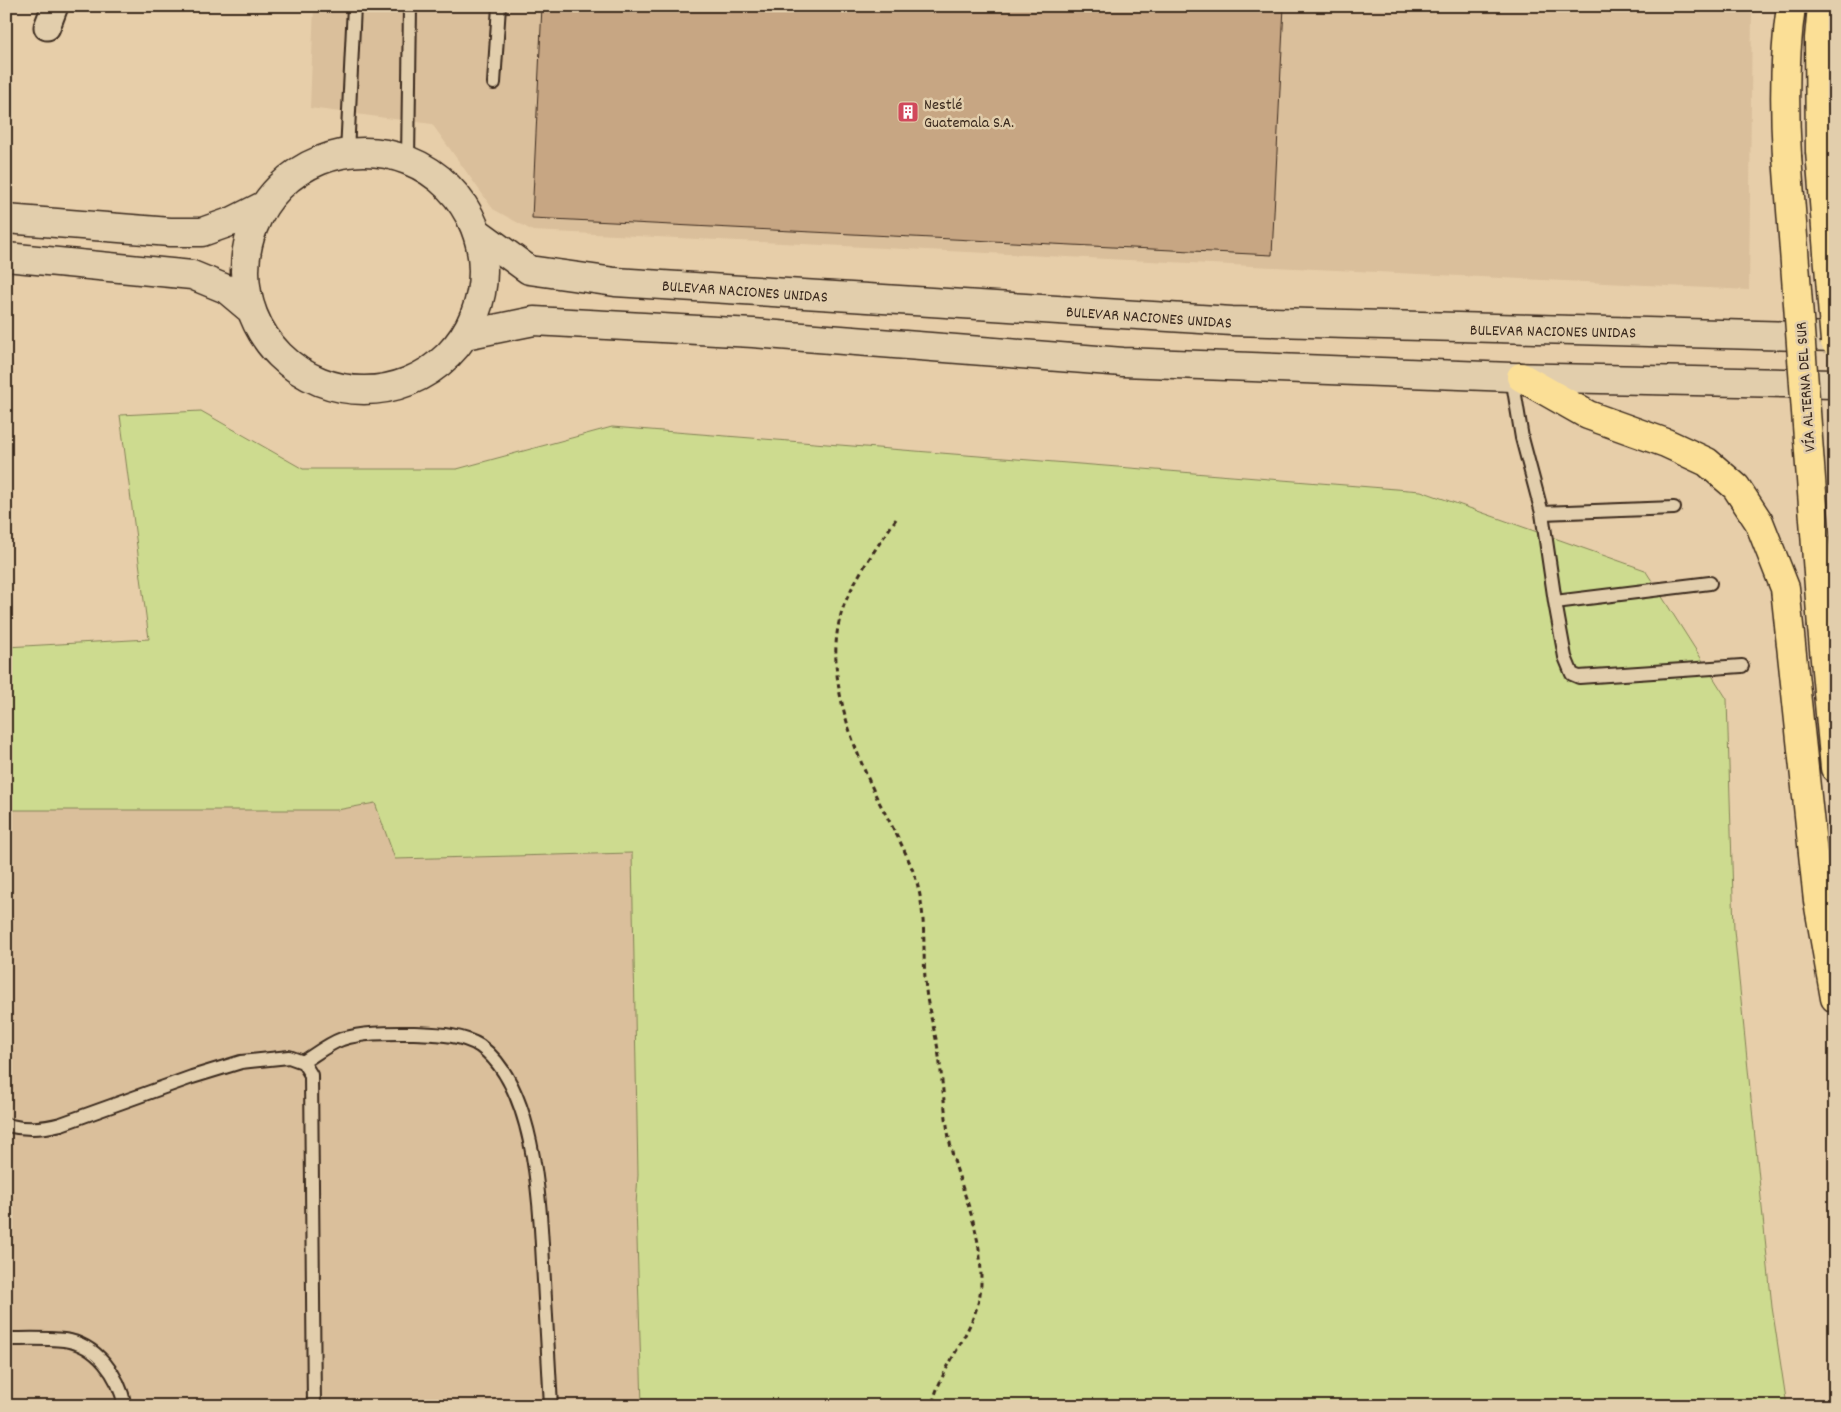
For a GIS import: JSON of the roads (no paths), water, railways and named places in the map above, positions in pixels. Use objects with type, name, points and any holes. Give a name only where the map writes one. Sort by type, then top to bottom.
[{"type":"highway","name":"VÍA ALTERNA DEL SUR","points":[[1791,6],[1786,39],[1785,99],[1787,156],[1822,627],[1835,768]]},
{"type":"highway","name":"VÍA ALTERNA DEL SUR","points":[[1822,6],[1818,38],[1820,151],[1835,342]]},
{"type":"highway","points":[[1516,377],[1588,415],[1666,444],[1707,462],[1736,487],[1759,522],[1785,588],[1818,901],[1835,998]]},
{"type":"main road","points":[[368,151],[408,160],[426,169],[443,181],[461,202],[477,232],[483,258],[483,285],[478,311],[465,336],[449,357],[428,373],[404,385],[378,391],[351,390],[324,384],[300,372],[279,356],[263,334],[251,310],[245,283],[245,257],[252,230],[264,206],[276,190],[297,172],[309,165],[327,157],[368,151]]},
{"type":"main road","points":[[6,220],[170,232],[202,232],[233,221],[264,206]]},
{"type":"main road","name":"BULEVAR NACIONES UNIDAS","points":[[477,232],[529,270],[615,282],[1232,321],[1835,337]]},
{"type":"main road","points":[[6,257],[192,275],[226,289],[251,310]]},
{"type":"main road","points":[[465,336],[534,321],[753,333],[1123,362],[1516,377],[1835,384]]},
{"type":"lane","points":[[347,153],[354,6]]},
{"type":"lane","points":[[408,160],[410,6]]},
{"type":"lane","points":[[494,82],[499,6]]},
{"type":"lane","points":[[1516,377],[1522,438],[1542,513],[1565,657],[1572,674],[1579,677],[1742,666]]},
{"type":"lane","points":[[1542,513],[1674,508]]},
{"type":"lane","points":[[1555,602],[1710,582]]},
{"type":"lane","points":[[303,1062],[326,1046],[342,1039],[392,1033],[427,1034],[468,1039],[481,1047],[499,1066],[512,1088],[523,1118],[538,1188],[551,1406]]},
{"type":"lane","points":[[6,1125],[28,1129],[46,1128],[192,1077],[241,1062],[289,1057],[303,1062],[311,1075],[314,1406]]},
{"type":"lane","points":[[6,1339],[66,1340],[81,1345],[107,1365],[123,1393],[125,1406]]},
{"type":"place","name":"Nestlé Guatemala S.A.","points":[[908,112]]}]
